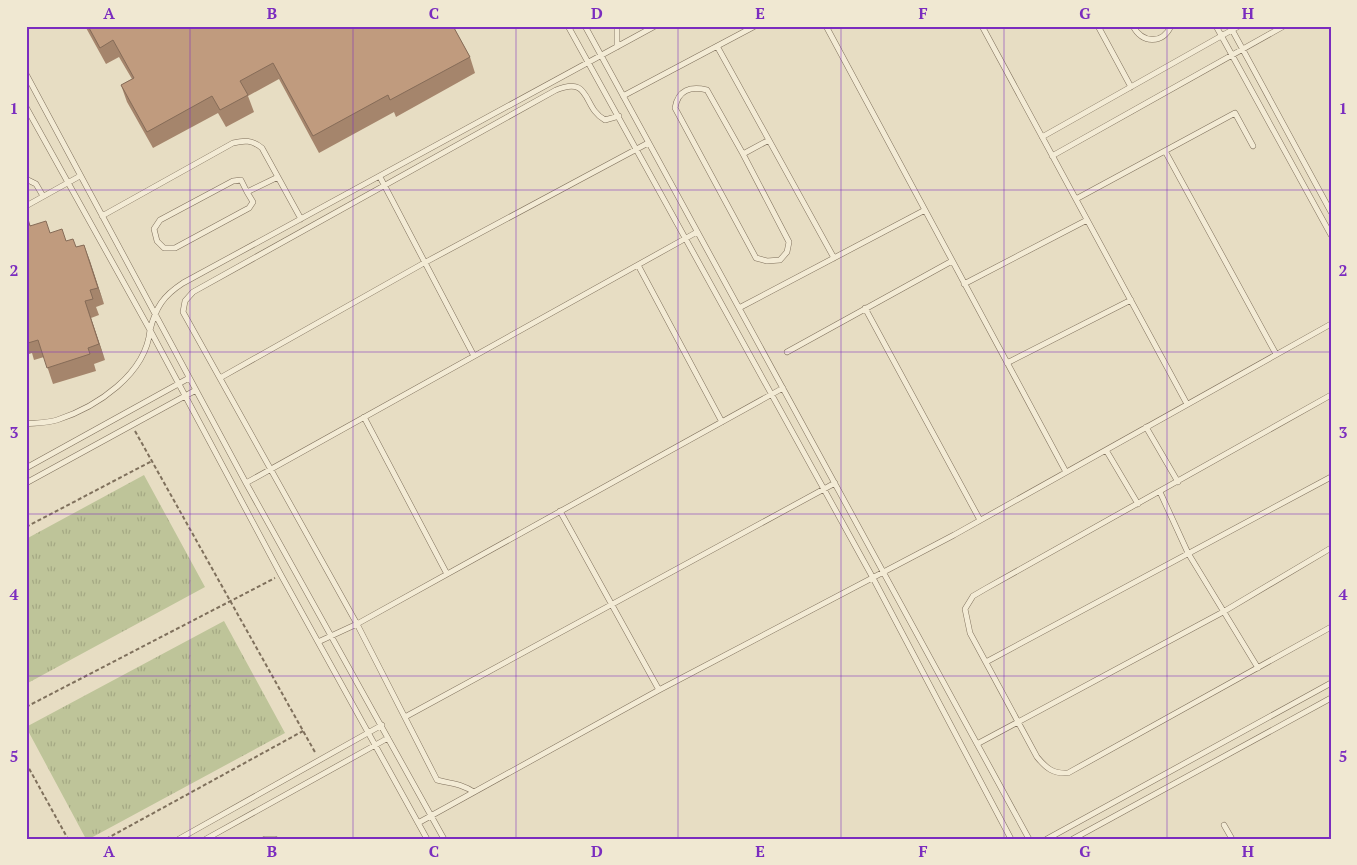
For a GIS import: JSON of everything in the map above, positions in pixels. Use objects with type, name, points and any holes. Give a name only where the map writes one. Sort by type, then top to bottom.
[{"type":"lane","points":[[568,26],[873,578],[1011,839]]},
{"type":"lane","points":[[585,26],[1029,839]]},
{"type":"lane","points":[[617,26],[617,47]]},
{"type":"lane","points":[[26,424],[56,420],[95,403],[123,380],[149,344],[155,310],[162,299],[183,283],[655,26]]},
{"type":"lane","points":[[623,96],[755,26]]},
{"type":"lane","points":[[826,26],[1066,472]]},
{"type":"lane","points":[[982,26],[1187,404]]},
{"type":"lane","points":[[1098,26],[1131,87]]},
{"type":"lane","points":[[1133,26],[1138,36],[1148,41],[1162,38],[1171,26]]},
{"type":"lane","points":[[1216,26],[1331,235]]},
{"type":"lane","points":[[1042,137],[1221,36],[1231,28],[1239,26]]},
{"type":"lane","points":[[1052,156],[1284,26]]},
{"type":"lane","points":[[1231,28],[1240,49],[1331,212]]},
{"type":"lane","points":[[718,46],[834,258]]},
{"type":"lane","points":[[26,74],[132,274],[155,310],[189,378],[246,483],[444,839]]},
{"type":"lane","points":[[474,792],[460,783],[448,783],[437,780],[357,624],[183,312],[185,301],[193,292],[570,84],[581,89],[598,116],[605,120],[619,116]]},
{"type":"lane","points":[[686,89],[707,90],[743,154],[789,242],[787,252],[780,260],[767,261],[756,258],[676,108],[677,98],[686,89]]},
{"type":"lane","points":[[26,107],[121,277],[281,575],[427,839]]},
{"type":"lane","points":[[1076,199],[1235,113],[1253,146]]},
{"type":"lane","points":[[102,216],[233,144],[245,140],[254,142],[262,148],[301,220]]},
{"type":"lane","points":[[743,154],[769,140]]},
{"type":"lane","points":[[220,378],[424,263],[648,143]]},
{"type":"lane","points":[[1165,151],[1276,354]]},
{"type":"lane","points":[[26,206],[80,176]]},
{"type":"lane","points":[[247,192],[278,177]]},
{"type":"lane","points":[[380,177],[383,187],[474,356]]},
{"type":"lane","points":[[26,180],[36,184],[44,196]]},
{"type":"lane","points":[[233,180],[241,180],[247,192],[252,206],[241,213],[175,248],[164,248],[157,241],[154,230],[160,220],[233,180]]},
{"type":"lane","points":[[739,308],[925,210]]},
{"type":"lane","points":[[964,284],[1087,220]]},
{"type":"lane","points":[[246,483],[697,232]]},
{"type":"lane","points":[[787,352],[952,261]]},
{"type":"lane","points":[[638,265],[722,422]]},
{"type":"lane","points":[[121,277],[131,280],[132,274]]},
{"type":"lane","points":[[1007,363],[1131,300]]},
{"type":"lane","points":[[865,308],[980,520]]},
{"type":"lane","points":[[418,823],[432,817],[659,690],[980,520],[1331,324]]},
{"type":"lane","points":[[26,468],[189,378]]},
{"type":"lane","points":[[318,642],[357,624],[782,388]]},
{"type":"lane","points":[[26,483],[196,390]]},
{"type":"lane","points":[[1331,395],[985,589],[968,602],[964,609],[970,633],[1037,757],[1046,768],[1061,773],[1068,773],[1331,627]]},
{"type":"lane","points":[[364,417],[447,574]]},
{"type":"lane","points":[[1146,427],[1178,482]]},
{"type":"lane","points":[[1106,450],[1138,504]]},
{"type":"lane","points":[[986,662],[1331,477]]},
{"type":"lane","points":[[405,717],[835,484]]},
{"type":"lane","points":[[1160,492],[1188,553],[1222,612],[1258,668]]},
{"type":"lane","points":[[560,511],[659,690]]},
{"type":"lane","points":[[977,744],[1222,612],[1331,548]]},
{"type":"lane","points":[[1048,839],[1331,683]]},
{"type":"lane","points":[[1073,839],[1331,698]]},
{"type":"lane","points":[[179,839],[382,725]]},
{"type":"lane","points":[[206,839],[388,738]]},
{"type":"lane","points":[[1224,825],[1232,839]]},
{"type":"lane","points":[[266,839],[274,839]]},
{"type":"path","points":[[132,425],[319,760]]},
{"type":"path","points":[[26,527],[152,461]]},
{"type":"path","points":[[26,707],[281,575]]},
{"type":"path","points":[[106,839],[303,731]]},
{"type":"path","points":[[26,762],[68,839]]},
{"type":"green space","points":[[144,475],[205,587],[26,684],[26,539]]},
{"type":"green space","points":[[224,621],[285,733],[86,839],[26,727]]},
{"type":"building","points":[[88,26],[453,26],[470,57],[390,100],[388,95],[313,136],[273,63],[240,81],[248,95],[220,110],[212,96],[147,132],[121,85],[134,78],[113,40],[100,48]]},
{"type":"building","points":[[28,219],[30,226],[46,221],[50,233],[62,229],[66,241],[73,239],[76,247],[84,245],[98,288],[90,290],[93,299],[85,301],[99,344],[88,348],[90,354],[47,368],[38,340],[28,343],[26,336],[26,220]]}]
